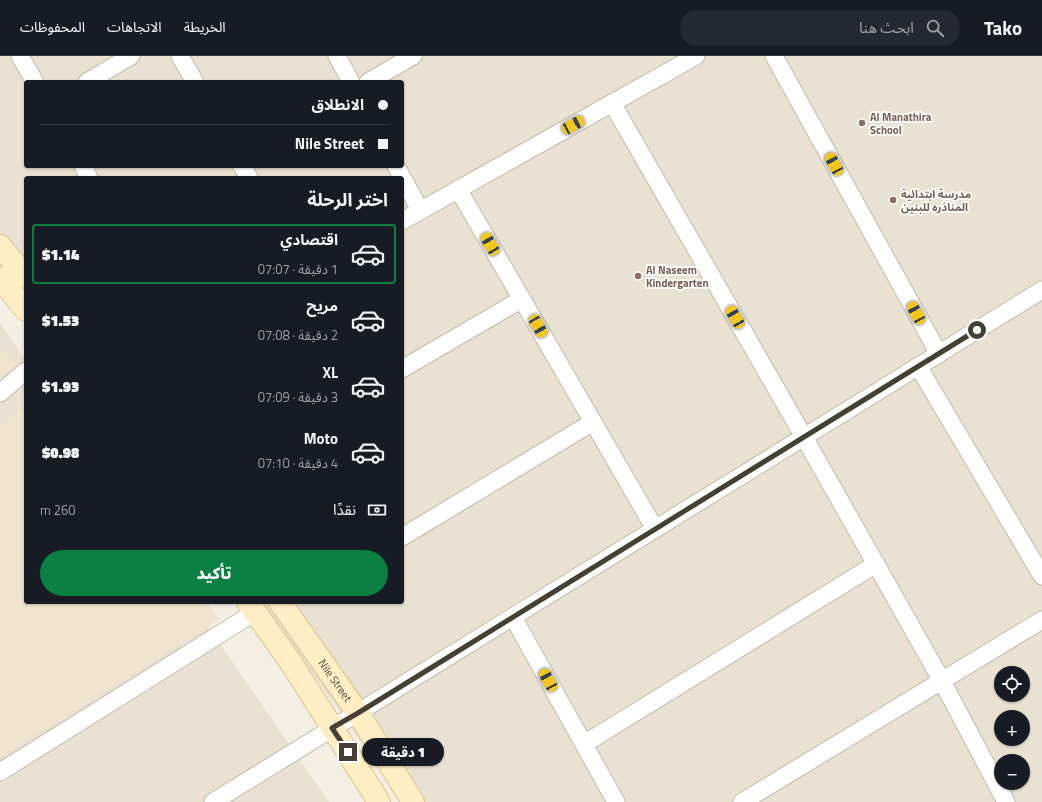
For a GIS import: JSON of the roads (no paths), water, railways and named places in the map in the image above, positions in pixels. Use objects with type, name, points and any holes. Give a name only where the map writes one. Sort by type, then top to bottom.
[{"type":"main road","points":[[0,246],[24,275]]},
{"type":"main road","points":[[0,278],[24,308]]},
{"type":"main road","name":"Nile Street","points":[[286,604],[358,713],[413,802]]},
{"type":"main road","points":[[252,607],[292,664],[379,802]]},
{"type":"street","points":[[20,56],[34,80]]},
{"type":"street","points":[[89,80],[131,56]]},
{"type":"street","points":[[180,56],[194,80]]},
{"type":"street","points":[[337,56],[350,80]]},
{"type":"street","points":[[371,80],[413,56]]},
{"type":"street","points":[[404,220],[696,56]]},
{"type":"street","points":[[774,56],[939,354]]},
{"type":"street","points":[[612,103],[942,681],[1006,802]]},
{"type":"street","points":[[404,181],[420,210]]},
{"type":"street","points":[[458,189],[655,529]]},
{"type":"street","points":[[213,802],[918,366],[1042,291]]},
{"type":"street","points":[[404,368],[522,299]]},
{"type":"street","points":[[918,366],[1042,576]]},
{"type":"street","points":[[0,393],[24,373]]},
{"type":"street","points":[[404,536],[593,422]]},
{"type":"street","points":[[584,744],[876,564]]},
{"type":"street","points":[[0,772],[252,607]]},
{"type":"street","points":[[513,617],[616,802]]},
{"type":"street","points":[[742,802],[1042,620]]},
{"type":"place","name":"Al Manathira School","points":[[862,123]]},
{"type":"place","name":"مدرسة ابتدائية المناذره للبنين","points":[[893,200]]},
{"type":"place","name":"Al Naseem Kindergarten","points":[[638,276]]}]
